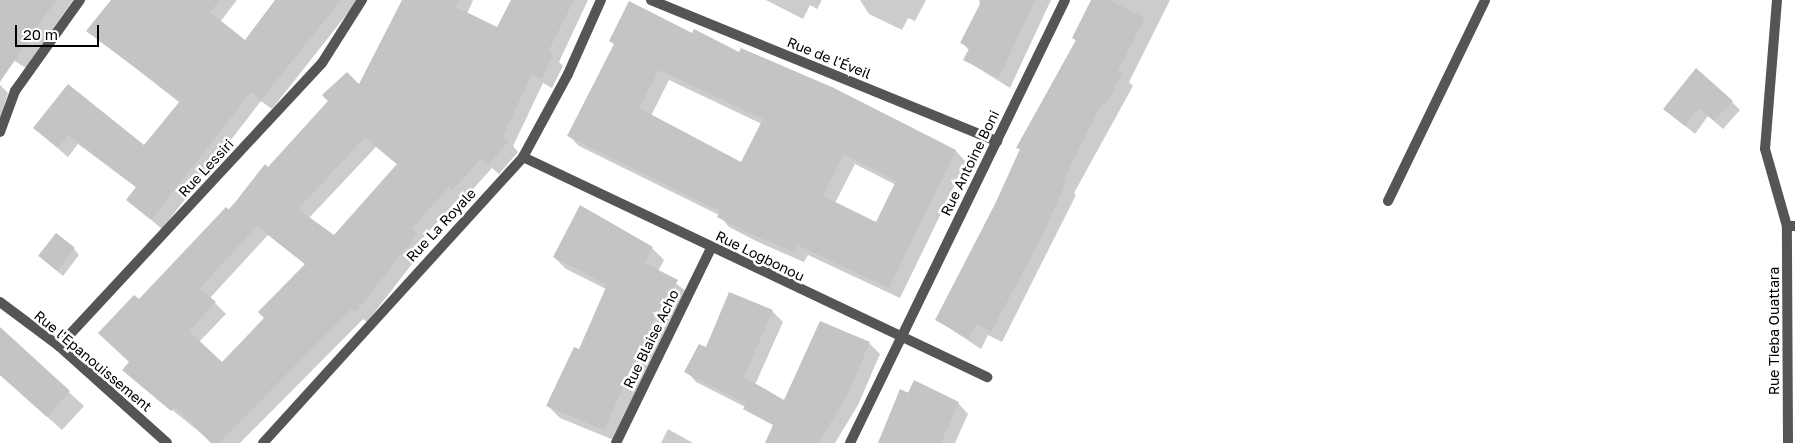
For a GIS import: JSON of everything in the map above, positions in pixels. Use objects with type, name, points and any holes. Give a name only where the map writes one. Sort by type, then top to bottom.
[{"type":"street","points":[[0,132],[14,91],[80,0]]},
{"type":"street","name":"Rue Lessiri","points":[[59,346],[322,63],[362,0]]},
{"type":"street","name":"Rue La Royale","points":[[263,443],[523,157],[568,74],[600,0]]},
{"type":"street","name":"Rue de l'Éveil","points":[[651,0],[997,141]]},
{"type":"street","name":"Rue Antoine Boni","points":[[850,443],[1065,0]]},
{"type":"street","points":[[1388,201],[1485,0]]},
{"type":"street","name":"Rue Tieba Ouattara","points":[[1777,0],[1766,149],[1791,226],[1788,443]]},
{"type":"street","name":"Rue Logbonou","points":[[523,157],[711,248],[987,377]]},
{"type":"street","name":"Rue Blaise Acho","points":[[616,443],[711,248]]},
{"type":"street","name":"Rue l'Epanouissement","points":[[0,302],[59,346],[168,443]]},
{"type":"building","points":[[0,0],[56,0],[0,82]]},
{"type":"building","points":[[111,0],[220,0],[210,12],[245,40],[275,0],[341,0],[261,100],[251,92],[151,220],[126,200],[136,187],[68,135],[58,148],[33,128],[68,84],[144,145],[180,101],[86,31]]},
{"type":"building","points":[[402,0],[459,0],[456,7],[497,27],[511,0],[574,0],[548,52],[553,54],[542,79],[532,74],[503,136],[509,141],[488,165],[481,159],[452,190],[449,187],[411,229],[417,234],[356,312],[351,309],[219,443],[211,443],[175,407],[171,411],[122,370],[129,362],[98,333],[134,295],[139,299],[226,207],[229,210],[265,164],[268,167],[328,101],[322,95],[347,72],[359,84]],"holes":[[[365,137],[397,164],[334,235],[298,209]],[[257,226],[305,264],[258,312],[264,318],[222,362],[189,331],[216,302],[200,288]]]},
{"type":"building","points":[[982,0],[1035,0],[999,78],[963,60],[970,47],[960,43]]},
{"type":"building","points":[[1091,0],[1110,0],[1145,18],[1118,71],[1122,73],[1106,105],[1102,103],[1063,181],[1066,183],[1040,240],[991,332],[977,324],[969,339],[935,320],[995,204],[1020,149],[1016,148],[1076,40],[1072,38]]},
{"type":"building","points":[[629,1],[692,33],[694,29],[739,52],[741,48],[834,88],[956,150],[889,288],[797,245],[794,252],[746,232],[717,217],[720,211],[567,136],[614,44],[609,41]],"holes":[[[659,70],[763,119],[741,162],[639,108]],[[844,154],[896,181],[876,222],[823,196]]]},
{"type":"building","points":[[1696,68],[1733,101],[1714,121],[1699,108],[1685,126],[1663,109]]},
{"type":"building","points":[[580,205],[653,247],[645,263],[678,280],[662,310],[658,309],[604,430],[546,406],[574,347],[579,349],[607,285],[553,257]]},
{"type":"building","points":[[56,233],[75,248],[57,271],[38,256]]},
{"type":"building","points":[[729,292],[773,310],[744,377],[784,400],[820,321],[870,342],[848,394],[818,443],[765,443],[773,425],[743,409],[746,404],[684,372],[699,344],[706,347]]},
{"type":"building","points":[[0,327],[70,391],[47,417],[0,375]]},
{"type":"building","points":[[914,380],[959,402],[941,443],[878,443],[900,389],[908,393]]}]
